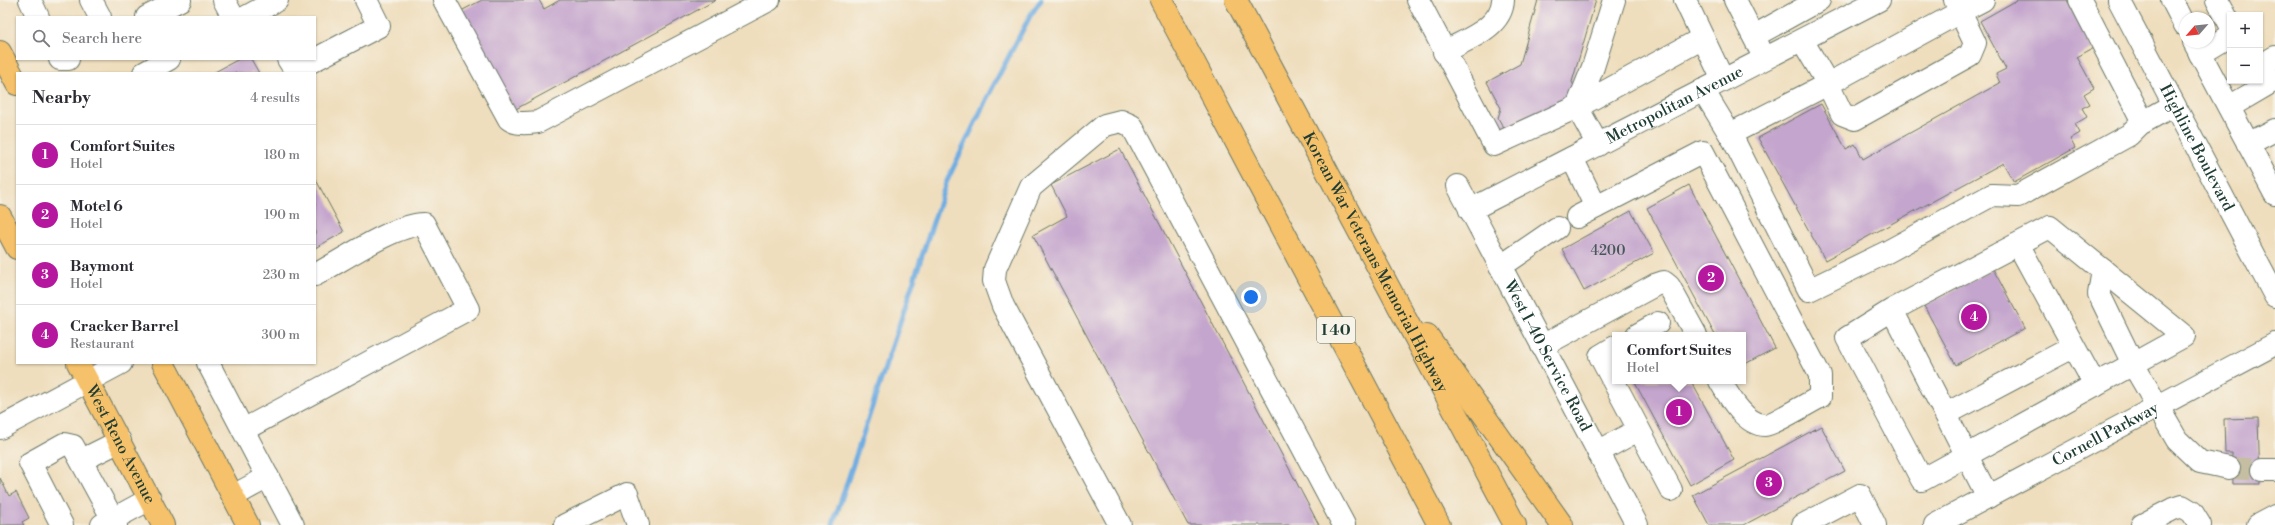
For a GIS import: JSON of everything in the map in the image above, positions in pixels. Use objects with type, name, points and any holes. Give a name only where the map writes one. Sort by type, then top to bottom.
[{"type":"main road","name":"I 40","points":[[1161,0],[1439,525]]},
{"type":"main road","name":"Korean War Veterans Memorial Highway","points":[[1236,0],[1515,525]]},
{"type":"main road","points":[[0,52],[16,82]]},
{"type":"main road","points":[[0,216],[16,246]]},
{"type":"main road","points":[[1375,262],[1562,525]]},
{"type":"main road","points":[[164,364],[248,525]]},
{"type":"main road","name":"West Reno Avenue","points":[[83,372],[164,525]]},
{"type":"street","points":[[30,0],[38,16]]},
{"type":"street","points":[[91,0],[99,16]]},
{"type":"street","points":[[149,16],[180,0]]},
{"type":"street","points":[[224,0],[232,16]]},
{"type":"street","points":[[316,59],[379,26],[366,0]]},
{"type":"street","points":[[444,0],[509,119],[513,122],[531,123],[538,122],[768,0]]},
{"type":"street","points":[[1418,0],[1494,145],[1577,107],[1703,38]]},
{"type":"street","points":[[1444,52],[1493,24],[1502,9],[1503,0]]},
{"type":"street","points":[[1577,107],[1593,67],[1614,0]]},
{"type":"street","points":[[1686,0],[1723,80]]},
{"type":"street","points":[[1735,0],[1765,58]]},
{"type":"street","points":[[1754,36],[1820,0]]},
{"type":"street","name":"Metropolitan Avenue","points":[[1470,210],[1879,0]]},
{"type":"street","points":[[1730,134],[1828,84],[1958,6],[1983,0]]},
{"type":"street","points":[[2080,0],[2144,122]]},
{"type":"street","name":"Highline Boulevard","points":[[2119,0],[2275,296]]},
{"type":"street","points":[[2172,0],[2179,13]]},
{"type":"street","points":[[2216,0],[2227,19]]},
{"type":"street","points":[[1802,40],[1828,84],[1842,114],[1855,119],[1970,56],[1975,43],[1958,6]]},
{"type":"street","points":[[2215,41],[2227,37]]},
{"type":"street","points":[[2197,48],[2227,92],[2248,144],[2274,190]]},
{"type":"street","points":[[2263,64],[2275,58]]},
{"type":"street","points":[[135,60],[142,72]]},
{"type":"street","points":[[145,72],[167,60]]},
{"type":"street","points":[[289,60],[295,70],[314,60]]},
{"type":"street","points":[[2227,92],[2275,80]]},
{"type":"street","points":[[1703,90],[1730,134],[1809,290],[1887,252],[1992,195],[2018,196],[2129,135],[2144,122],[2174,105]]},
{"type":"street","points":[[1577,107],[1598,144]]},
{"type":"street","points":[[1120,525],[1003,306],[994,281],[995,269],[1031,187],[1105,126],[1121,121],[1132,126],[1344,525]]},
{"type":"street","points":[[2248,144],[2275,130]]},
{"type":"street","points":[[1572,158],[1586,212],[1703,152],[1820,375],[1820,397],[1766,425],[1753,423],[1728,395],[1722,384]]},
{"type":"street","name":"West I-40 Service Road","points":[[1458,186],[1637,525]]},
{"type":"street","points":[[243,430],[468,309],[424,224],[412,225],[381,239],[316,274]]},
{"type":"street","points":[[2050,227],[2184,336],[1922,480],[1847,338],[1892,310],[2018,244],[2050,227]]},
{"type":"street","points":[[1500,267],[1557,228]]},
{"type":"street","points":[[2018,244],[2095,385]]},
{"type":"street","points":[[2103,270],[2100,294],[2133,364],[2177,440],[2200,462],[2229,468]]},
{"type":"street","points":[[1542,346],[1655,285],[1664,282],[1670,286],[1694,332]]},
{"type":"street","points":[[1892,310],[1988,497]]},
{"type":"street","points":[[1642,332],[1658,323]]},
{"type":"street","name":"Cornell Parkway","points":[[1935,525],[2275,344]]},
{"type":"street","points":[[1946,414],[2073,346]]},
{"type":"street","points":[[1612,349],[1600,356],[1612,379]]},
{"type":"street","points":[[0,428],[83,372],[118,364]]},
{"type":"street","points":[[209,364],[293,525]]},
{"type":"street","points":[[1614,384],[1671,490]]},
{"type":"street","points":[[1598,452],[1638,430]]},
{"type":"street","points":[[82,460],[120,441]]},
{"type":"street","points":[[62,525],[30,463],[64,444],[72,446],[82,460],[110,523],[150,499]]},
{"type":"street","points":[[233,496],[268,477]]},
{"type":"street","points":[[565,525],[627,494],[638,525]]},
{"type":"street","points":[[1803,525],[1860,495],[1874,525]]},
{"type":"street","points":[[2142,525],[2182,506],[2192,512],[2200,525]]},
{"type":"street","points":[[2258,525],[2275,516]]},
{"type":"building","points":[[482,0],[539,0],[544,9],[560,0],[716,0],[514,110],[461,11]]},
{"type":"building","points":[[1538,0],[1596,0],[1572,82],[1578,93],[1506,132],[1498,118],[1501,108],[1487,82],[1520,64]]},
{"type":"building","points":[[2017,0],[2067,0],[2093,48],[2077,57],[2094,88],[2084,94],[2090,104],[2082,108],[2087,117],[2075,124],[2080,133],[2070,139],[2075,148],[2014,182],[2003,163],[1825,260],[1758,138],[1821,104],[1846,149],[1855,144],[1863,159],[2000,83],[1996,74],[2006,69],[1980,21]]},
{"type":"building","points":[[237,60],[252,60],[258,72],[215,72]]},
{"type":"building","points":[[1120,149],[1319,525],[1188,525],[1033,235],[1067,216],[1051,185]]},
{"type":"building","points":[[316,180],[344,232],[316,247]]},
{"type":"building","points":[[1689,185],[1775,348],[1746,363],[1746,332],[1713,332],[1647,208]]},
{"type":"building","points":[[1631,211],[1654,253],[1584,291],[1562,249]]},
{"type":"building","points":[[1993,269],[2025,328],[1956,365],[1924,306]]},
{"type":"building","points":[[1636,384],[1693,384],[1734,460],[1690,485]]},
{"type":"building","points":[[2258,418],[2260,484],[2233,484],[2232,453],[2225,453],[2224,419]]},
{"type":"building","points":[[1821,426],[1845,471],[1744,525],[1709,525],[1693,495]]},
{"type":"building","points":[[0,478],[9,496],[16,492],[29,518],[22,522],[24,525],[0,525]]},
{"type":"waterway","points":[[833,525],[946,183],[987,98],[1030,16],[1041,0]]},
{"type":"tunnel","points":[[2229,468],[2262,470]]},
{"type":"place","name":"Motel 6","points":[[1711,278]]},
{"type":"place","name":"Cracker Barrel","points":[[1974,317]]},
{"type":"place","name":"Comfort Suites","points":[[1679,412]]},
{"type":"place","name":"Baymont","points":[[1769,483]]}]
